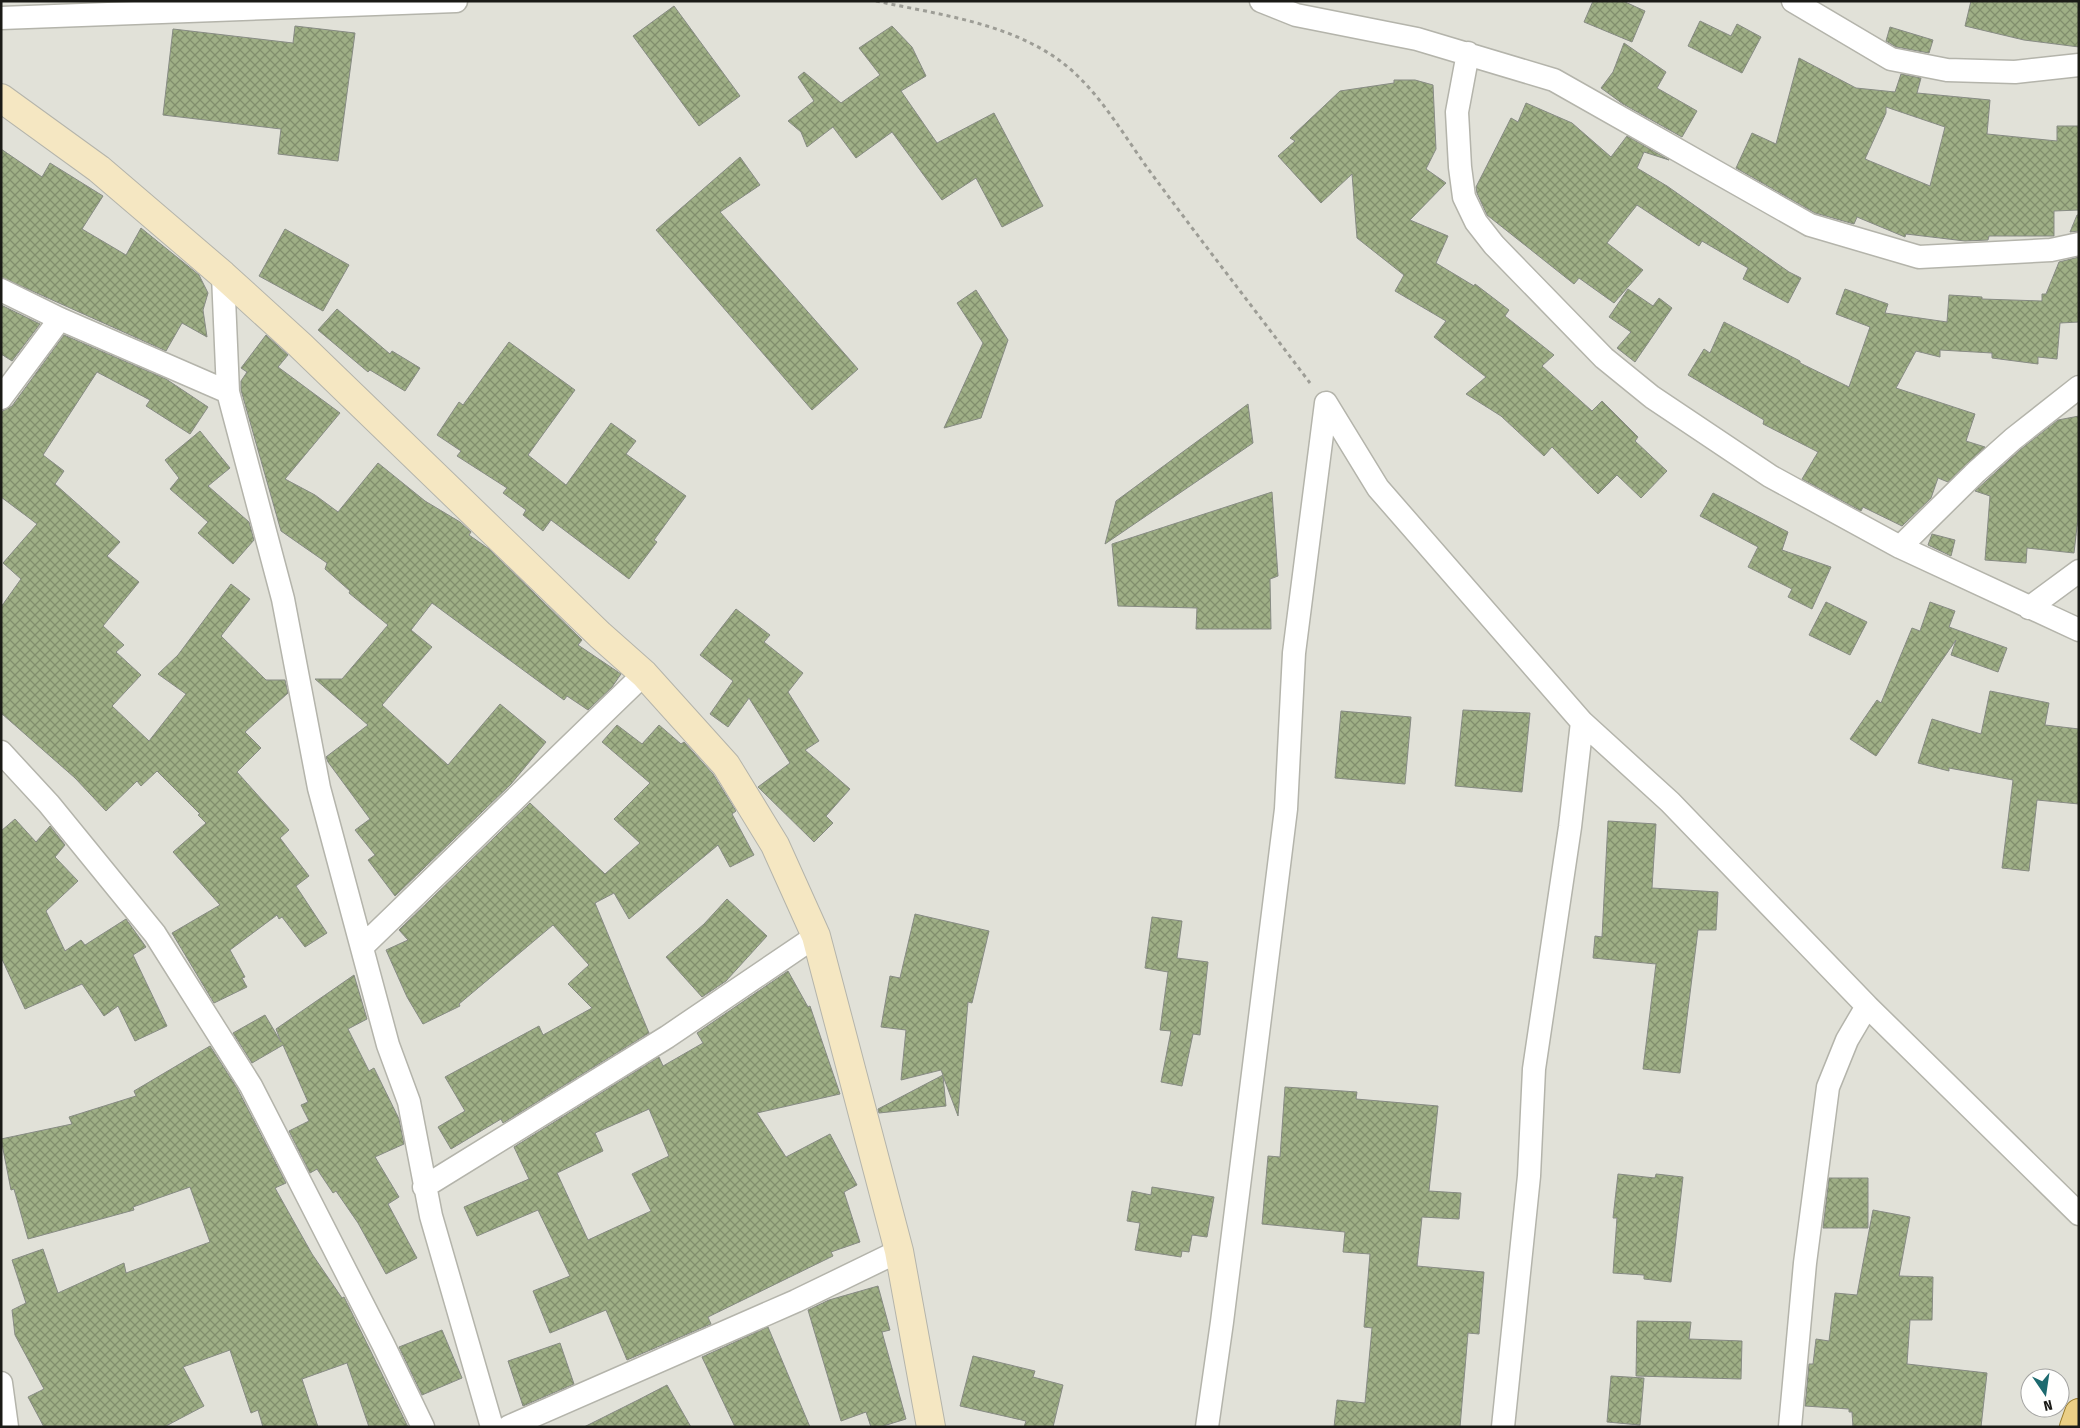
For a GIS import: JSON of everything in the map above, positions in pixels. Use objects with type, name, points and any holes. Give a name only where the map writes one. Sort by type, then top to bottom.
[{"type":"main road","points":[[2074,1427],[2079,1414]]},
{"type":"street","points":[[1,18],[456,1]]},
{"type":"street","points":[[1261,1],[1296,14],[1417,39],[1554,80],[1810,225],[1919,257],[2051,250],[2079,244]]},
{"type":"street","points":[[1793,1],[1891,58],[1948,70],[2015,72],[2079,65]]},
{"type":"street","points":[[1468,53],[1457,112],[1460,167],[1464,197],[1476,222],[1494,245],[1604,358],[1652,397],[1770,476],[1900,547],[2079,630]]},
{"type":"street","points":[[1,98],[99,169],[224,275],[300,345],[600,635],[644,674],[726,766],[776,845],[816,936],[899,1251],[931,1427]]},
{"type":"street","points":[[224,275],[228,392],[282,599],[319,788],[363,946],[388,1045],[409,1102],[418,1141],[424,1187],[492,1427]]},
{"type":"street","points":[[1,290],[60,319],[228,392]]},
{"type":"street","points":[[1,398],[60,319]]},
{"type":"street","points":[[1900,547],[1984,465],[2079,387]]},
{"type":"street","points":[[1326,403],[1378,488],[1582,722],[1670,802],[1867,1006],[2079,1214]]},
{"type":"street","points":[[1207,1427],[1222,1322],[1286,808],[1294,653],[1326,403]]},
{"type":"street","points":[[2029,608],[2079,572]]},
{"type":"street","points":[[363,946],[644,674]]},
{"type":"street","points":[[1503,1427],[1529,1176],[1534,1069],[1570,826],[1582,722]]},
{"type":"street","points":[[1,752],[49,804],[155,934],[251,1086],[384,1344],[423,1427]]},
{"type":"street","points":[[424,1187],[667,1036],[816,936]]},
{"type":"street","points":[[1790,1427],[1805,1264],[1828,1087],[1847,1040],[1867,1006]]},
{"type":"street","points":[[508,1427],[796,1301],[899,1251]]},
{"type":"street","points":[[1,1383],[7,1427]]},
{"type":"path","points":[[876,1],[966,21],[1010,34],[1056,58],[1083,82],[1212,256],[1326,403]]},
{"type":"building","points":[[1593,1],[1623,1],[1645,11],[1632,42],[1584,22]]},
{"type":"building","points":[[1971,1],[2079,1],[2079,47],[2024,40],[1965,26]]},
{"type":"building","points":[[674,6],[740,96],[699,126],[633,36]]},
{"type":"building","points":[[1700,21],[1731,36],[1737,24],[1761,37],[1742,73],[1688,46]]},
{"type":"building","points":[[295,26],[355,33],[338,161],[278,154],[281,129],[163,115],[173,29],[293,43]]},
{"type":"building","points":[[892,26],[912,47],[926,76],[901,91],[937,143],[994,113],[1043,206],[1002,227],[976,178],[942,200],[892,132],[856,158],[833,127],[807,147],[801,132],[788,121],[814,101],[798,77],[804,72],[841,103],[880,75],[859,48]]},
{"type":"building","points":[[1890,27],[1933,40],[1929,53],[1896,47],[1886,41]]},
{"type":"building","points":[[1624,43],[1666,72],[1657,88],[1697,111],[1682,137],[1623,104],[1601,88],[1613,72]]},
{"type":"building","points":[[1799,58],[1856,88],[1895,92],[1901,74],[1921,78],[1917,93],[1990,100],[1987,134],[2057,141],[2057,126],[2079,126],[2079,210],[2054,211],[2054,236],[1989,236],[1988,240],[1965,241],[1906,234],[1905,237],[1857,217],[1854,224],[1815,213],[1736,168],[1752,133],[1776,144]],"holes":[[[1886,107],[1945,127],[1930,186],[1865,159],[1886,113]]]},
{"type":"building","points":[[1394,80],[1415,80],[1433,85],[1436,149],[1426,169],[1446,183],[1410,220],[1448,236],[1436,263],[1474,286],[1475,284],[1509,310],[1505,316],[1554,355],[1542,366],[1592,411],[1602,401],[1638,437],[1635,441],[1667,471],[1641,498],[1617,475],[1598,494],[1552,447],[1544,456],[1501,416],[1466,394],[1486,377],[1434,337],[1446,321],[1395,291],[1404,275],[1357,238],[1352,174],[1321,203],[1278,156],[1295,141],[1290,138],[1340,91],[1394,83]]},
{"type":"building","points":[[1526,103],[1572,123],[1611,157],[1627,136],[1669,160],[1644,152],[1637,168],[1667,186],[1789,272],[1801,278],[1788,303],[1743,279],[1748,268],[1702,241],[1699,246],[1637,205],[1607,243],[1643,270],[1614,303],[1579,278],[1574,284],[1487,215],[1477,193],[1476,187],[1511,118],[1518,122]]},
{"type":"building","points":[[1,149],[42,177],[50,163],[103,196],[82,229],[126,255],[141,228],[199,275],[208,293],[203,310],[207,337],[182,323],[166,351],[1,277]]},
{"type":"building","points":[[740,157],[760,185],[720,212],[858,369],[812,410],[656,230]]},
{"type":"building","points":[[2077,215],[2079,215],[2079,231],[2070,232]]},
{"type":"building","points":[[285,229],[349,265],[323,311],[259,276]]},
{"type":"building","points":[[2079,257],[2079,322],[2060,323],[2057,359],[2038,357],[2038,364],[1992,358],[1992,353],[1940,350],[1940,357],[1916,351],[1896,388],[1975,414],[1966,441],[1985,447],[1948,482],[1938,478],[1931,498],[1902,526],[1863,507],[1861,511],[1802,479],[1818,452],[1763,424],[1764,420],[1688,375],[1704,349],[1710,353],[1724,322],[1849,387],[1870,327],[1836,314],[1845,289],[1888,304],[1885,313],[1947,322],[1949,295],[1982,297],[1982,299],[2042,301],[2042,294],[2046,294],[2059,262]]},
{"type":"building","points":[[1628,289],[1653,306],[1659,298],[1672,308],[1635,362],[1617,348],[1631,332],[1609,317]]},
{"type":"building","points":[[976,290],[1008,340],[981,418],[944,428],[983,343],[957,303]]},
{"type":"building","points":[[1,305],[40,324],[12,361],[1,354]]},
{"type":"building","points":[[337,309],[390,354],[392,351],[420,368],[405,391],[370,370],[368,372],[318,330]]},
{"type":"building","points":[[64,335],[166,379],[208,407],[190,434],[146,406],[150,400],[97,372],[43,455],[64,471],[55,484],[120,542],[107,556],[139,582],[103,626],[124,645],[116,652],[141,675],[112,706],[149,741],[186,694],[158,674],[178,655],[231,584],[250,599],[221,636],[266,680],[285,680],[288,693],[245,732],[261,748],[237,772],[289,830],[280,838],[309,876],[296,886],[327,933],[305,947],[282,917],[279,919],[277,915],[230,950],[245,977],[242,978],[247,987],[214,1003],[172,933],[220,905],[173,852],[206,823],[198,815],[200,814],[157,771],[141,786],[137,781],[106,811],[75,778],[1,713],[1,607],[21,579],[3,563],[37,524],[1,497],[1,412],[12,406]]},
{"type":"building","points":[[266,335],[288,355],[278,367],[340,413],[285,479],[315,495],[338,512],[378,463],[425,501],[460,522],[471,532],[469,535],[489,549],[582,640],[578,645],[621,674],[612,687],[588,710],[567,696],[564,700],[432,603],[411,630],[432,647],[382,705],[448,765],[500,704],[546,742],[511,784],[395,896],[368,860],[375,855],[355,830],[370,819],[326,757],[368,725],[315,679],[342,679],[388,625],[349,593],[350,591],[325,569],[327,563],[281,531],[241,390],[241,381],[247,372],[241,368]]},
{"type":"building","points":[[509,342],[575,390],[528,455],[566,485],[611,423],[636,441],[626,454],[686,496],[654,540],[657,542],[629,579],[551,520],[543,531],[523,515],[526,510],[503,493],[507,488],[457,456],[461,451],[437,435],[459,402],[463,405]]},
{"type":"building","points":[[1248,404],[1253,443],[1105,544],[1116,501]]},
{"type":"building","points":[[2079,416],[2078,518],[2074,553],[2027,548],[2026,563],[1985,560],[1990,496],[1975,491],[2021,449],[2058,420]]},
{"type":"building","points":[[200,431],[230,468],[208,486],[249,522],[254,540],[233,564],[198,533],[208,522],[170,489],[179,478],[165,460]]},
{"type":"building","points":[[1272,492],[1278,576],[1270,579],[1271,629],[1196,629],[1197,608],[1118,606],[1112,544]]},
{"type":"building","points":[[1713,493],[1788,532],[1782,550],[1831,567],[1812,609],[1788,597],[1792,589],[1748,567],[1758,547],[1700,516]]},
{"type":"building","points":[[1932,534],[1955,540],[1951,556],[1928,545]]},
{"type":"building","points":[[1826,602],[1867,622],[1850,655],[1809,635]]},
{"type":"building","points":[[1930,602],[1955,611],[1949,627],[2007,648],[1998,672],[1951,655],[1956,640],[1876,756],[1850,739],[1877,700],[1881,703],[1912,628],[1920,631]]},
{"type":"building","points":[[736,609],[770,635],[764,642],[803,673],[788,692],[819,741],[805,750],[850,789],[826,816],[833,823],[814,842],[758,787],[790,763],[749,698],[728,727],[710,714],[733,681],[700,655]]},
{"type":"building","points":[[1990,691],[2049,703],[2045,725],[2079,729],[2079,804],[2037,800],[2029,871],[2002,868],[2013,780],[1949,768],[1949,771],[1918,763],[1932,719],[1981,734]]},
{"type":"building","points":[[1463,710],[1530,713],[1522,792],[1455,786]]},
{"type":"building","points":[[1341,711],[1411,717],[1405,784],[1335,778]]},
{"type":"building","points":[[617,725],[642,744],[659,725],[681,744],[684,742],[713,774],[736,811],[732,814],[754,855],[730,867],[718,845],[629,919],[614,893],[595,903],[649,1033],[503,1123],[501,1119],[451,1149],[438,1127],[465,1111],[445,1077],[539,1026],[543,1035],[592,1008],[568,984],[589,965],[553,925],[459,1004],[460,1006],[423,1024],[407,997],[386,950],[408,940],[399,930],[530,803],[605,874],[640,843],[614,819],[650,783],[602,742]]},
{"type":"building","points":[[15,819],[36,842],[50,826],[65,845],[55,857],[78,881],[46,911],[65,951],[81,940],[85,945],[126,919],[146,947],[133,955],[167,1026],[135,1041],[118,1006],[104,1016],[82,984],[25,1009],[1,957],[1,831]]},
{"type":"building","points":[[1608,821],[1656,824],[1652,888],[1718,892],[1716,930],[1698,930],[1680,1073],[1643,1069],[1656,964],[1593,958],[1595,936],[1602,937]]},
{"type":"building","points":[[727,899],[767,936],[726,981],[702,997],[666,957],[704,924]]},
{"type":"building","points":[[915,914],[989,931],[972,1003],[968,1002],[958,1116],[943,1076],[946,1106],[879,1113],[878,1109],[943,1075],[941,1070],[901,1080],[906,1030],[881,1027],[890,976],[900,978]]},
{"type":"building","points":[[1152,917],[1182,921],[1177,958],[1208,962],[1200,1035],[1193,1034],[1182,1086],[1161,1082],[1171,1031],[1160,1030],[1168,972],[1145,968]]},
{"type":"building","points":[[788,971],[808,1007],[810,1006],[840,1094],[757,1113],[786,1157],[830,1134],[857,1185],[844,1192],[860,1242],[831,1252],[833,1256],[708,1317],[711,1324],[627,1360],[606,1310],[550,1333],[533,1291],[570,1276],[538,1210],[477,1236],[464,1207],[529,1179],[514,1147],[659,1057],[663,1066],[703,1043],[697,1033]],"holes":[[[649,1109],[669,1156],[632,1174],[651,1211],[588,1240],[557,1173],[603,1151],[595,1133]]]},
{"type":"building","points":[[354,975],[367,1019],[348,1029],[369,1071],[374,1068],[399,1119],[404,1144],[375,1157],[399,1197],[388,1204],[417,1258],[386,1274],[358,1223],[336,1191],[333,1193],[317,1169],[310,1173],[289,1131],[309,1121],[301,1105],[308,1102],[283,1045],[252,1063],[233,1033],[265,1015],[281,1042],[276,1029]]},
{"type":"building","points":[[210,1046],[237,1088],[286,1183],[275,1188],[312,1254],[342,1298],[344,1297],[408,1427],[369,1427],[347,1363],[302,1379],[318,1427],[263,1427],[258,1410],[251,1413],[230,1350],[183,1367],[204,1406],[164,1427],[44,1427],[28,1397],[44,1389],[15,1335],[12,1310],[26,1303],[12,1260],[43,1249],[58,1293],[124,1263],[126,1273],[210,1242],[190,1187],[133,1207],[134,1210],[28,1239],[14,1189],[11,1190],[1,1139],[72,1124],[69,1117],[136,1096],[134,1091]]},
{"type":"building","points":[[1285,1087],[1357,1092],[1356,1099],[1438,1106],[1429,1191],[1461,1193],[1459,1219],[1422,1217],[1417,1266],[1484,1272],[1479,1334],[1468,1333],[1460,1427],[1334,1427],[1337,1400],[1365,1403],[1372,1328],[1364,1327],[1370,1254],[1343,1252],[1345,1232],[1262,1224],[1268,1156],[1280,1157]]},
{"type":"building","points":[[1618,1174],[1655,1178],[1656,1174],[1683,1177],[1671,1282],[1644,1279],[1644,1275],[1613,1273],[1617,1218],[1613,1218]]},
{"type":"building","points":[[1829,1178],[1868,1178],[1868,1228],[1823,1228]]},
{"type":"building","points":[[1152,1187],[1214,1197],[1207,1237],[1192,1235],[1189,1252],[1182,1251],[1181,1257],[1135,1250],[1140,1223],[1127,1221],[1132,1191],[1151,1195]]},
{"type":"building","points":[[1873,1210],[1910,1217],[1899,1276],[1933,1277],[1932,1320],[1910,1320],[1907,1364],[1987,1373],[1981,1427],[1853,1427],[1852,1412],[1849,1412],[1849,1409],[1805,1406],[1809,1364],[1813,1364],[1816,1339],[1829,1341],[1835,1293],[1857,1295]]},
{"type":"building","points":[[878,1286],[890,1330],[882,1332],[906,1419],[880,1427],[871,1427],[866,1412],[841,1421],[808,1310],[829,1300]]},
{"type":"building","points":[[1637,1321],[1691,1322],[1689,1339],[1742,1341],[1741,1379],[1636,1376]]},
{"type":"building","points":[[768,1327],[810,1427],[735,1427],[702,1357]]},
{"type":"building","points":[[442,1330],[462,1378],[422,1395],[399,1347]]},
{"type":"building","points":[[560,1343],[574,1384],[523,1406],[508,1361]]},
{"type":"building","points":[[973,1356],[1035,1371],[1033,1377],[1063,1385],[1053,1427],[1024,1427],[1026,1421],[960,1406]]},
{"type":"building","points":[[1611,1376],[1644,1378],[1640,1425],[1607,1422]]},
{"type":"building","points":[[667,1385],[691,1427],[584,1427],[638,1400]]}]
